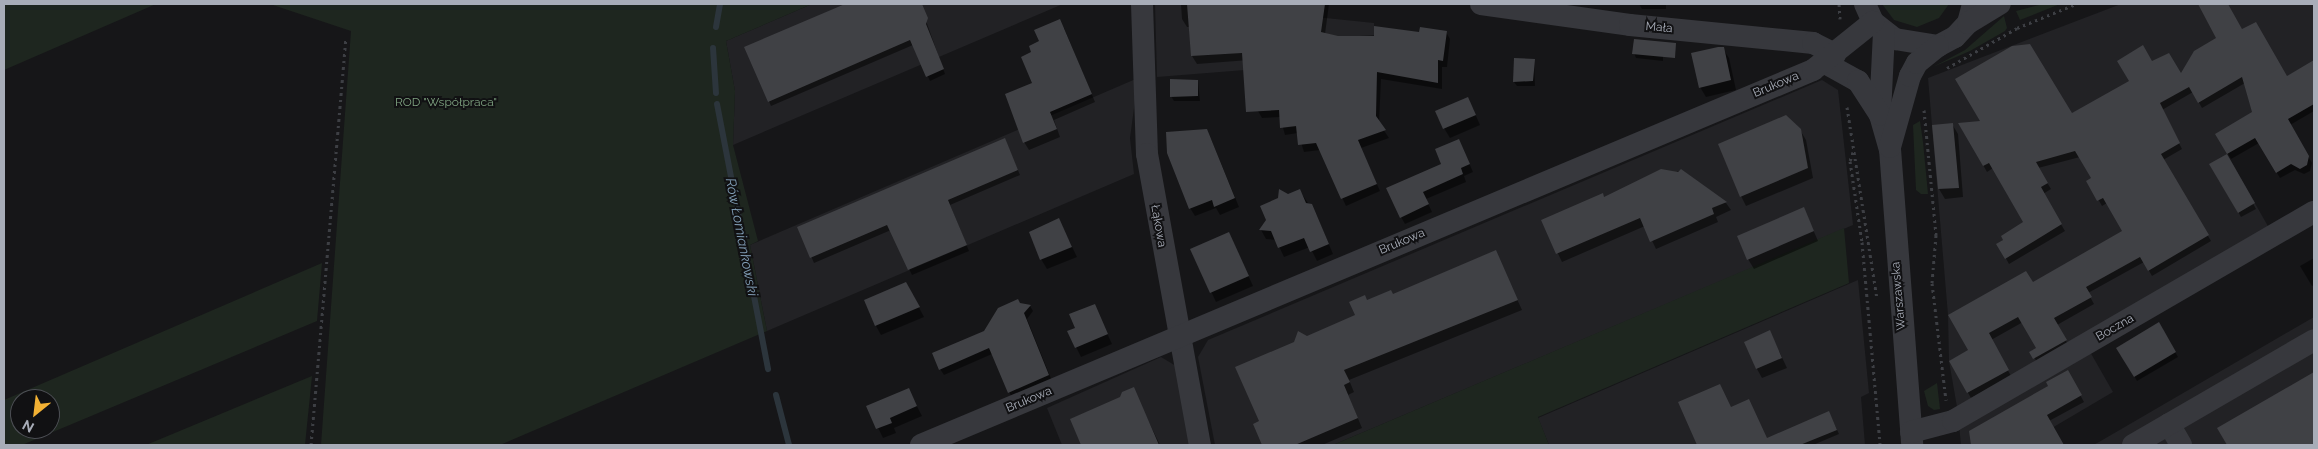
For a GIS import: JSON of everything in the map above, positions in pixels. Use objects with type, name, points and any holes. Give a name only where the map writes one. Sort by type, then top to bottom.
[{"type":"street","name":"Łąkowa","points":[[1142,4],[1147,154],[1178,336],[1200,445]]},
{"type":"street","name":"Mała","points":[[1481,4],[1630,26],[1813,43],[1830,58]]},
{"type":"street","points":[[1970,14],[2000,4]]},
{"type":"street","name":"Warszawska","points":[[1890,147],[1910,76],[1917,63],[1938,46],[1956,37],[1970,14]]},
{"type":"street","name":"Brukowa","points":[[921,445],[1830,58],[1874,19]]},
{"type":"street","name":"Warszawska","points":[[1874,19],[1880,115],[1890,147],[1912,438]]},
{"type":"street","points":[[1874,19],[1914,45],[1938,46]]},
{"type":"street","name":"Warszawska","points":[[1830,58],[1858,81],[1880,115]]},
{"type":"street","name":"Boczna","points":[[1912,438],[1948,423],[2314,212]]},
{"type":"street","points":[[2133,445],[2314,340]]},
{"type":"street","points":[[2170,424],[2181,445]]},
{"type":"path","points":[[1938,72],[1968,59],[2017,28],[2076,4]]},
{"type":"path","points":[[311,445],[346,40]]},
{"type":"path","points":[[1846,100],[1853,152],[1858,160],[1878,301]]},
{"type":"path","points":[[1923,101],[1936,235],[1932,283],[1948,423]]},
{"type":"path","points":[[1853,152],[1850,161],[1862,242],[1880,445]]},
{"type":"shaded area","points":[[812,4],[1063,4],[733,145],[735,91],[726,41]]},
{"type":"shaded area","points":[[1155,4],[1258,4],[1257,11],[1374,23],[1376,105],[1302,126],[1280,128],[1281,114],[1270,68],[1157,77]]},
{"type":"shaded area","points":[[2121,4],[2314,4],[2314,104],[2227,154],[2269,228],[1957,407],[1949,361],[1948,315],[1928,78]]},
{"type":"shaded area","points":[[1138,78],[1130,138],[1134,174],[767,331],[750,245]]},
{"type":"shaded area","points":[[1822,80],[1838,90],[1853,225],[1333,445],[1215,445],[1198,357],[1208,340]]},
{"type":"shaded area","points":[[1858,280],[1869,393],[1861,397],[1865,445],[1549,445],[1538,418]]},
{"type":"shaded area","points":[[2314,317],[2314,445],[2093,445],[2099,442]]},
{"type":"shaded area","points":[[2089,350],[2113,392],[2023,445],[1961,445],[1959,425]]},
{"type":"shaded area","points":[[1161,357],[1176,366],[1193,445],[1062,445],[1047,408]]},
{"type":"green space","points":[[4,4],[156,4],[4,70]]},
{"type":"green space","name":"ROD \"Współpraca\"","points":[[270,4],[812,4],[726,41],[735,91],[733,145],[758,241],[750,245],[767,331],[500,445],[321,445],[351,31]]},
{"type":"green space","points":[[1882,4],[1949,4],[1939,18],[1917,27],[1894,20]]},
{"type":"green space","points":[[2043,4],[2060,4],[2020,20],[2016,11]]},
{"type":"green space","points":[[2004,16],[2007,28],[2005,31],[1970,51],[1933,67],[1965,50]]},
{"type":"green space","points":[[1920,121],[1928,194],[1921,194],[1916,190],[1913,125]]},
{"type":"green space","points":[[1844,228],[1849,283],[1538,417],[1549,445],[1333,445]]},
{"type":"green space","points":[[322,263],[317,321],[60,429],[60,389],[30,389]]},
{"type":"green space","points":[[312,376],[305,445],[146,445]]},
{"type":"green space","points":[[1937,383],[1940,409],[1934,410],[1928,406],[1924,391]]},
{"type":"green space","points":[[10,397],[10,439],[36,439],[22,445],[4,445],[4,400]]},
{"type":"building","points":[[845,4],[922,4],[928,18],[926,24],[944,69],[926,77],[910,40],[768,102],[744,47]]},
{"type":"building","points":[[1187,4],[1325,4],[1321,32],[1338,36],[1374,36],[1374,26],[1419,32],[1420,27],[1447,31],[1443,61],[1438,60],[1438,83],[1377,72],[1376,116],[1386,130],[1358,140],[1377,184],[1341,199],[1316,143],[1298,145],[1296,126],[1280,128],[1279,110],[1246,112],[1242,53],[1191,56]]},
{"type":"building","points":[[2198,4],[2228,4],[2242,29],[2256,22],[2287,76],[2314,60],[2314,104],[2288,119],[2309,156],[2307,165],[2300,169],[2291,164],[2276,173],[2255,138],[2227,154],[2215,134],[2252,112],[2242,77],[2198,103],[2189,87],[2160,103],[2180,143],[2161,154],[2209,235],[2148,271],[2140,257],[2086,287],[2092,297],[2054,318],[2067,340],[2033,359],[2029,352],[2036,348],[2018,317],[1989,333],[2009,370],[1967,393],[1949,361],[1968,350],[1948,315],[2026,271],[2033,282],[2122,231],[2103,198],[2097,201],[2086,181],[2091,178],[2075,151],[2036,162],[2048,183],[2041,187],[2062,224],[2005,259],[1996,244],[2003,240],[2001,236],[2023,222],[1989,163],[1983,166],[1958,123],[1980,121],[1955,79],[2012,46],[2030,44],[2072,113],[2129,81],[2117,61],[2143,45],[2152,61],[2169,53],[2181,73],[2194,51],[2216,38]]},
{"type":"building","points":[[1060,19],[1092,94],[1050,112],[1057,129],[1023,143],[1005,94],[1032,83],[1021,57],[1031,52],[1029,46],[1039,41],[1034,30]]},
{"type":"building","points":[[1634,39],[1676,43],[1675,58],[1632,54]]},
{"type":"building","points":[[1724,47],[1731,80],[1699,88],[1691,53]]},
{"type":"building","points":[[1514,58],[1535,59],[1533,81],[1513,82]]},
{"type":"building","points":[[1170,79],[1198,80],[1198,96],[1170,97]]},
{"type":"building","points":[[1468,97],[1476,115],[1443,129],[1435,111]]},
{"type":"building","points":[[1786,115],[1801,129],[1808,168],[1740,197],[1718,144]]},
{"type":"building","points":[[1953,123],[1959,188],[1938,189],[1932,125]]},
{"type":"building","points":[[1207,129],[1235,198],[1214,207],[1212,200],[1189,209],[1167,153],[1166,132]]},
{"type":"building","points":[[1005,138],[1018,170],[948,200],[967,245],[908,270],[887,225],[810,258],[797,227]]},
{"type":"building","points":[[1459,139],[1470,164],[1461,168],[1463,174],[1423,192],[1429,204],[1400,218],[1386,188],[1441,164],[1435,149]]},
{"type":"building","points":[[2227,154],[2255,203],[2238,213],[2209,164]]},
{"type":"building","points":[[1661,169],[1678,172],[1681,169],[1727,202],[1712,208],[1714,214],[1650,242],[1640,218],[1556,254],[1541,220],[1603,193],[1604,197]]},
{"type":"building","points":[[1279,189],[1288,194],[1300,189],[1306,203],[1312,204],[1329,244],[1310,252],[1304,238],[1278,248],[1271,231],[1259,230],[1266,220],[1260,206],[1278,198]]},
{"type":"building","points":[[1804,207],[1814,231],[1747,260],[1737,236]]},
{"type":"building","points":[[1059,218],[1072,247],[1040,260],[1029,232]]},
{"type":"building","points":[[1229,232],[1249,276],[1210,293],[1190,249]]},
{"type":"building","points":[[1496,250],[1518,300],[1344,370],[1350,382],[1344,385],[1358,418],[1295,445],[1262,445],[1253,424],[1259,421],[1235,367],[1294,342],[1298,331],[1307,336],[1355,315],[1349,302],[1365,295],[1367,300],[1391,290],[1393,294]]},
{"type":"building","points":[[906,282],[920,307],[875,326],[864,300]]},
{"type":"building","points":[[1018,299],[1020,303],[1031,305],[1024,313],[1049,375],[1008,393],[989,348],[939,370],[932,353],[984,331],[998,308]]},
{"type":"building","points":[[1095,304],[1108,334],[1075,348],[1067,331],[1075,328],[1069,314]]},
{"type":"building","points":[[2159,322],[2176,352],[2134,377],[2116,348]]},
{"type":"building","points":[[1770,330],[1782,358],[1756,369],[1744,342]]},
{"type":"building","points":[[2068,370],[2082,395],[2047,415],[2064,445],[1971,445],[1969,431],[2048,386],[2046,382]]},
{"type":"building","points":[[2314,372],[2314,445],[2227,445],[2217,428]]},
{"type":"building","points":[[1720,384],[1731,407],[1749,399],[1767,438],[1829,411],[1837,430],[1800,445],[1697,445],[1678,402]]},
{"type":"building","points":[[1134,387],[1159,445],[1081,445],[1070,419],[1120,397],[1122,392]]},
{"type":"building","points":[[909,388],[917,406],[890,418],[892,423],[876,429],[866,406]]},
{"type":"waterway","name":"Rów Łomiankowski","points":[[716,27],[720,4]]},
{"type":"waterway","name":"Rów Łomiankowski","points":[[713,48],[716,93]]},
{"type":"waterway","name":"Rów Łomiankowski","points":[[717,104],[768,369]]},
{"type":"waterway","name":"Rów Łomiankowski","points":[[776,395],[789,445]]}]
